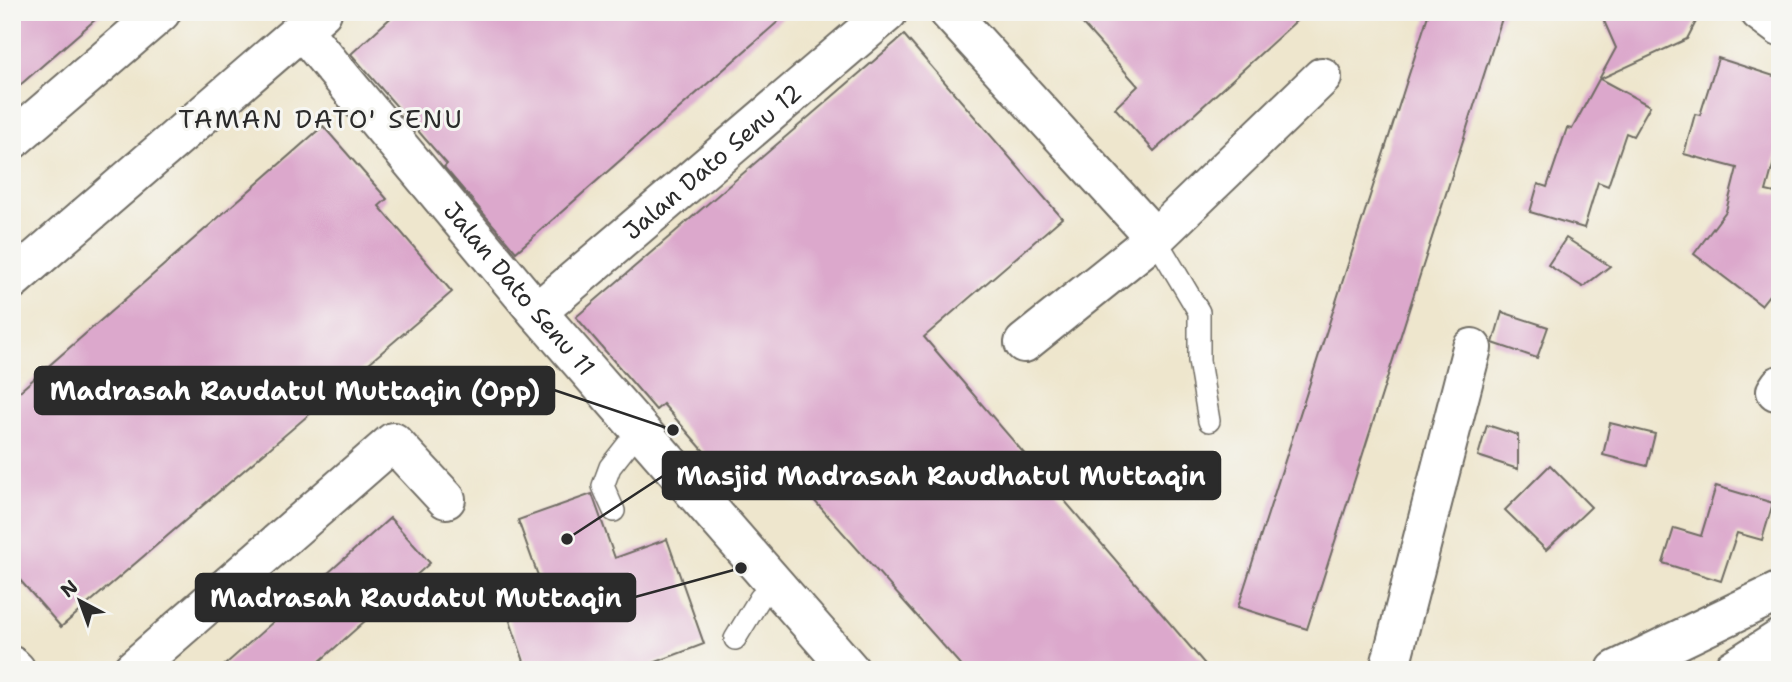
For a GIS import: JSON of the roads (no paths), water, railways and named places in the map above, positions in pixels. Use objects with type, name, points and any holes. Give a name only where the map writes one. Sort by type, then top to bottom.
[{"type":"main road","points":[[12,140],[162,12]]},
{"type":"main road","name":"Jalan Dato Senu 12","points":[[537,312],[888,12]]},
{"type":"main road","points":[[949,12],[1155,238]]},
{"type":"main road","points":[[1760,12],[1780,27]]},
{"type":"main road","points":[[19,261],[312,21]]},
{"type":"main road","name":"Jalan Dato Senu 11","points":[[312,21],[537,312],[850,670]]},
{"type":"main road","points":[[1024,343],[1155,238],[1322,77]]},
{"type":"main road","points":[[1389,670],[1472,348]]},
{"type":"main road","points":[[132,670],[393,442],[446,499]]},
{"type":"main road","points":[[1616,670],[1780,591]]},
{"type":"main road","points":[[1732,670],[1780,639]]},
{"type":"lane","points":[[1155,238],[1199,312],[1199,361],[1209,421]]},
{"type":"lane","points":[[614,511],[603,486],[610,467],[639,430]]},
{"type":"lane","points":[[735,639],[760,598],[775,586]]},
{"type":"place","name":"Madrasah Raudatul Muttaqin (Opp)","points":[[673,430]]},
{"type":"place","name":"Masjid Madrasah Raudhatul Muttaqin","points":[[567,539]]},
{"type":"place","name":"Madrasah Raudatul Muttaqin","points":[[741,568]]},
{"type":"district","name":"TAMAN DATO' SENU","points":[[321,118]]}]
